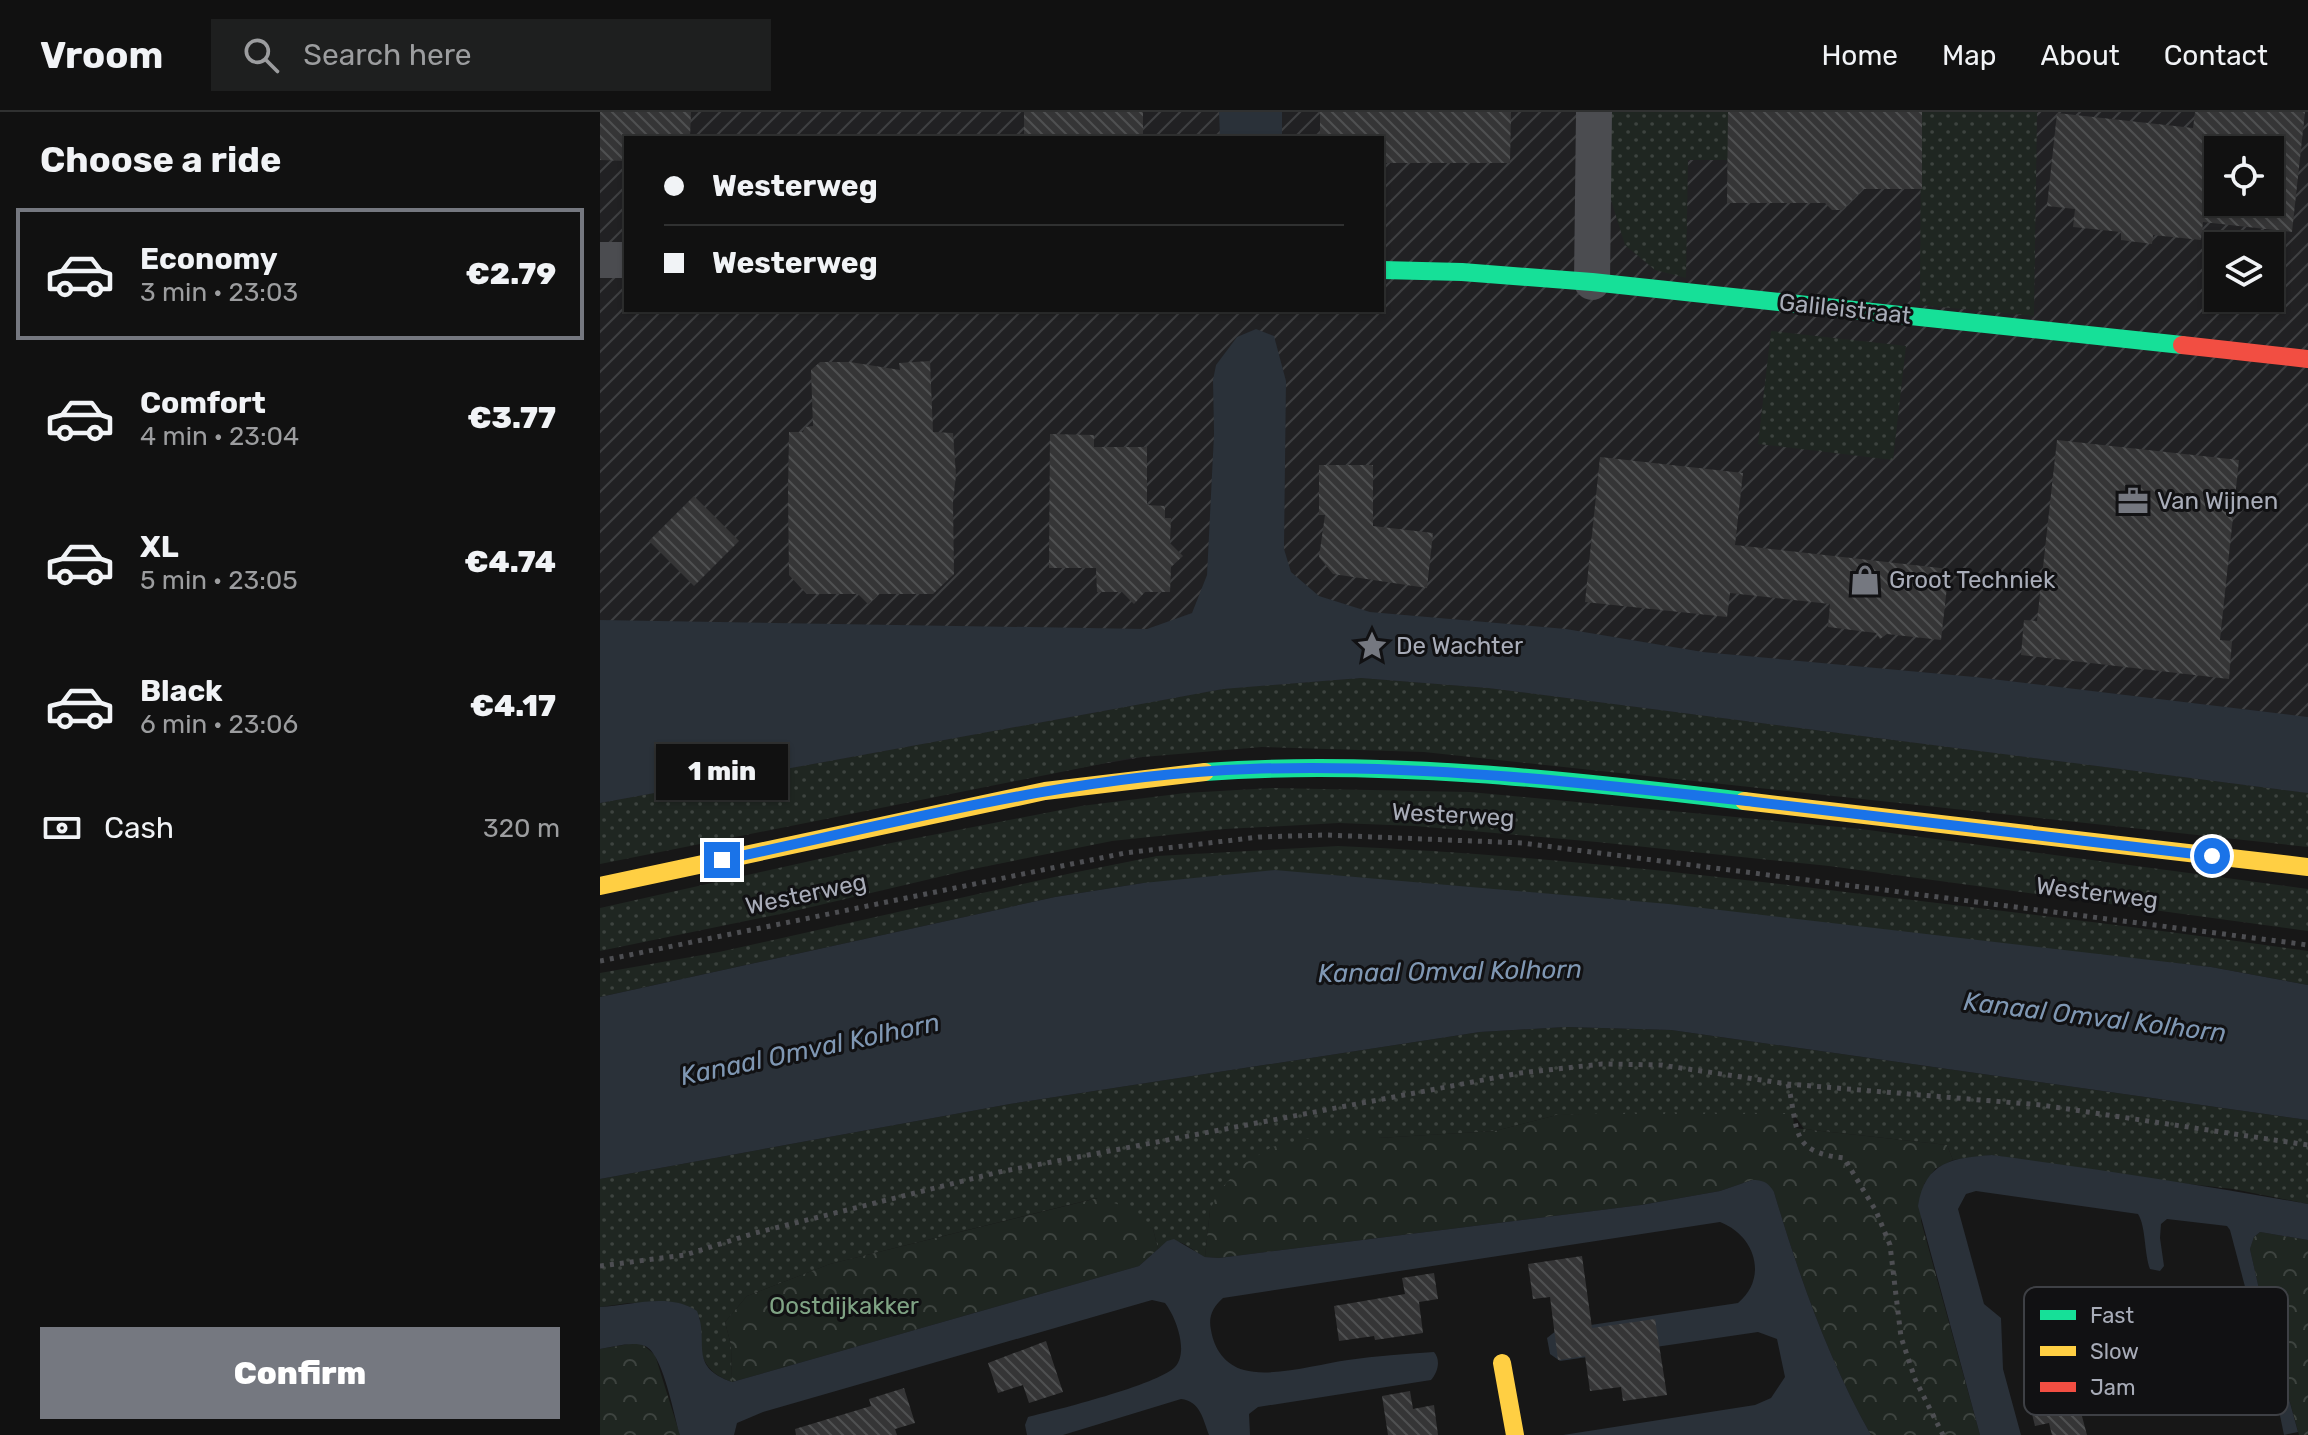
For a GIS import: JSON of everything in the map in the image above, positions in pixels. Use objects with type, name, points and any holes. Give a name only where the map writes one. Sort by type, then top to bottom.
[{"type":"main road","name":"Galileistraat","points":[[1384,270],[1462,272],[1592,282],[2308,359]]},
{"type":"main road","name":"Westerweg","points":[[600,886],[1056,789],[1159,776],[1278,768],[1416,771],[1627,787],[2308,867]]},
{"type":"main road","points":[[1502,1363],[1515,1435]]},
{"type":"street","points":[[1592,282],[1594,112]]},
{"type":"street","points":[[600,260],[624,260]]},
{"type":"path","name":"Westerweg","points":[[600,961],[1125,853],[1259,837],[1325,835],[1522,843],[2308,945]]},
{"type":"path","points":[[600,1266],[685,1255],[755,1233],[999,1172],[1520,1073],[1602,1064],[1661,1065],[1788,1084],[2041,1105],[2308,1145]]},
{"type":"path","points":[[1788,1084],[1800,1141],[1812,1151],[1844,1158],[1876,1211],[1890,1245],[1901,1337],[1908,1360],[1943,1435]]},
{"type":"shaded area","points":[[600,112],[2308,112],[2308,825],[1405,712],[600,850]]},
{"type":"green space","points":[[1607,112],[1728,112],[1728,160],[1688,160],[1686,278],[1655,270],[1625,245],[1607,187]]},
{"type":"green space","points":[[1921,112],[2037,112],[2034,316],[1920,305]]},
{"type":"green space","points":[[1771,331],[1906,346],[1893,460],[1758,444]]},
{"type":"green space","points":[[1361,678],[1488,688],[2308,793],[2308,847],[1424,752],[1262,747],[1131,758],[600,864],[600,803],[1223,689]]},
{"type":"green space","points":[[1272,788],[1470,792],[1861,829],[2308,889],[2308,931],[1829,866],[1415,826],[1339,823],[1225,829],[1112,841],[600,951],[600,908],[891,843],[1081,806],[1185,793]]},
{"type":"green space","points":[[1338,846],[1465,853],[1655,870],[2308,951],[2308,985],[2211,967],[2132,959],[1143,883],[1055,897],[600,997],[600,973],[719,952],[1072,873],[1157,856]]},
{"type":"green space","points":[[1566,1027],[1671,1030],[2308,1120],[2308,1204],[2233,1189],[2136,1178],[1992,1155],[1953,1160],[1947,1145],[1804,1129],[1793,1113],[1557,1115],[1495,1131],[1378,1138],[1310,1138],[1210,1210],[1205,1257],[1176,1241],[1158,1249],[1153,1229],[1097,1198],[830,1264],[747,1296],[725,1322],[731,1345],[732,1382],[713,1372],[707,1365],[701,1349],[700,1318],[679,1303],[629,1303],[600,1307],[600,1179],[1010,1104],[1480,1032]]},
{"type":"green space","points":[[1793,1113],[1794,1128],[1947,1145],[1953,1160],[1935,1169],[1924,1184],[1921,1221],[1980,1435],[1871,1435],[1841,1377],[1816,1316],[1774,1192],[1752,1180],[1720,1191],[1641,1205],[1219,1258],[1205,1257],[1210,1210],[1218,1192],[1245,1163],[1272,1147],[1310,1138],[1378,1138],[1495,1131],[1557,1115]]},
{"type":"green space","name":"Oostdijkakker","points":[[1098,1198],[1120,1205],[1153,1229],[1158,1249],[1139,1266],[732,1382],[731,1345],[725,1322],[747,1296],[830,1264]]},
{"type":"green space","points":[[2260,1232],[2308,1240],[2308,1435],[2299,1435],[2288,1395],[2288,1287],[2259,1287],[2250,1249],[2254,1237]]},
{"type":"green space","points":[[642,1344],[655,1355],[680,1435],[600,1435],[600,1349]]},
{"type":"water","points":[[1219,112],[1282,112],[1282,136],[1220,136]]},
{"type":"water","points":[[1256,329],[1274,336],[1286,381],[1284,549],[1291,572],[1319,596],[1370,612],[1566,629],[1703,652],[1975,677],[2308,717],[2308,793],[1488,688],[1361,678],[1223,689],[600,803],[600,620],[1147,629],[1192,613],[1207,575],[1216,365],[1237,337]]},
{"type":"water","name":"Kanaal Omval Kolhorn","points":[[1275,870],[1669,904],[2211,967],[2308,985],[2308,1120],[1671,1030],[1566,1027],[1480,1032],[1010,1104],[600,1179],[600,997],[1055,897],[1143,883]]},
{"type":"water","points":[[1992,1155],[2308,1204],[2308,1240],[2260,1232],[2254,1237],[2250,1249],[2259,1287],[2245,1287],[2227,1226],[2167,1219],[2161,1224],[2164,1266],[2160,1271],[2150,1269],[2138,1214],[1976,1191],[1966,1194],[1958,1209],[1984,1304],[2001,1318],[2003,1369],[2021,1435],[1980,1435],[1918,1206],[1927,1179],[1934,1171],[1965,1158]]},
{"type":"water","points":[[1752,1180],[1765,1182],[1774,1192],[1816,1316],[1841,1377],[1871,1435],[1563,1435],[1755,1405],[1771,1398],[1785,1377],[1777,1339],[1758,1332],[1560,1361],[1550,1354],[1547,1338],[1557,1330],[1738,1303],[1753,1282],[1754,1258],[1742,1237],[1720,1222],[1223,1298],[1211,1316],[1212,1337],[1226,1360],[1237,1368],[1255,1372],[1282,1371],[1434,1352],[1438,1362],[1431,1380],[1258,1407],[1249,1414],[1250,1435],[1209,1435],[1197,1407],[1181,1399],[1063,1435],[1027,1435],[1025,1425],[1028,1417],[1128,1389],[1175,1367],[1181,1353],[1177,1325],[1165,1303],[1152,1300],[763,1412],[737,1423],[734,1435],[680,1435],[662,1372],[651,1351],[634,1344],[600,1349],[600,1307],[662,1301],[686,1305],[697,1311],[702,1352],[709,1369],[732,1382],[1139,1266],[1167,1241],[1174,1239],[1205,1257],[1219,1258],[1641,1205],[1720,1191]]},
{"type":"water","points":[[2288,1395],[2298,1432],[2284,1435],[2280,1415],[2288,1415]]},
{"type":"building","points":[[600,112],[691,112],[690,136],[624,136],[624,161],[600,160]]},
{"type":"building","points":[[1024,112],[1143,112],[1143,136],[1024,136]]},
{"type":"building","points":[[1320,112],[1511,112],[1510,163],[1384,163],[1384,136],[1320,136]]},
{"type":"building","points":[[1728,112],[1922,112],[1922,189],[1863,189],[1842,210],[1832,210],[1825,203],[1727,203]]},
{"type":"building","points":[[2195,112],[2305,112],[2292,232],[2203,222],[2201,240],[2153,235],[2152,244],[2121,240],[2121,232],[2073,227],[2075,209],[2047,206],[2057,113],[2193,128]]},
{"type":"building","points":[[930,361],[933,432],[953,433],[956,475],[953,502],[954,574],[933,594],[879,594],[868,604],[858,594],[807,594],[789,575],[789,432],[803,432],[805,427],[813,426],[811,370],[820,362],[850,362],[900,370],[899,363]]},
{"type":"building","points":[[1050,434],[1094,435],[1094,447],[1147,447],[1147,505],[1165,506],[1165,518],[1171,518],[1170,543],[1183,556],[1171,567],[1170,592],[1145,592],[1134,604],[1122,592],[1097,592],[1096,568],[1049,568]]},
{"type":"building","points":[[2057,440],[2239,460],[2220,640],[2232,641],[2229,679],[2021,655],[2024,620],[2037,621]]},
{"type":"building","points":[[1600,457],[1743,473],[1735,545],[1949,569],[1941,640],[1887,634],[1880,639],[1876,633],[1828,627],[1830,604],[1730,593],[1727,617],[1585,602]]},
{"type":"building","points":[[1319,465],[1373,465],[1373,526],[1433,533],[1427,588],[1333,574],[1319,557],[1325,515],[1319,515]]},
{"type":"building","points":[[694,496],[739,541],[694,586],[649,541]]},
{"type":"building","points":[[1582,1256],[1592,1328],[1655,1319],[1667,1395],[1623,1401],[1621,1387],[1590,1391],[1585,1356],[1558,1360],[1550,1297],[1533,1299],[1528,1264]]},
{"type":"building","points":[[1434,1273],[1438,1299],[1419,1302],[1423,1333],[1375,1340],[1374,1336],[1339,1341],[1334,1306],[1405,1294],[1402,1278]]},
{"type":"building","points":[[1046,1341],[1063,1392],[1029,1403],[1023,1385],[998,1393],[988,1363]]},
{"type":"building","points":[[904,1388],[915,1423],[895,1429],[897,1435],[796,1435],[795,1429],[871,1406],[869,1399]]},
{"type":"building","points":[[1410,1391],[1413,1409],[1434,1405],[1438,1435],[1388,1435],[1382,1396]]},
{"type":"building","points":[[2032,1415],[2082,1415],[2087,1435],[2052,1435],[2049,1423],[2035,1426]]},
{"type":"traffic: fast","points":[[1384,270],[1462,272],[1592,282],[2182,345]]},
{"type":"traffic: fast","points":[[1205,772],[1339,768],[1407,770],[1543,779],[1744,801]]},
{"type":"traffic: slow","points":[[600,886],[1045,791],[1205,772]]},
{"type":"traffic: slow","points":[[1744,801],[2308,867]]},
{"type":"traffic: slow","points":[[1502,1363],[1515,1435]]},
{"type":"traffic: jam","points":[[2182,345],[2308,359]]},
{"type":"place","name":"Van Wijnen","points":[[2133,501]]},
{"type":"place","name":"Groot Techniek","points":[[1865,580]]},
{"type":"place","name":"De Wachter","points":[[1372,646]]},
{"type":"route","points":[[722,860],[1078,786],[1248,769],[1323,768],[1416,771],[1627,787],[2212,856]]}]
